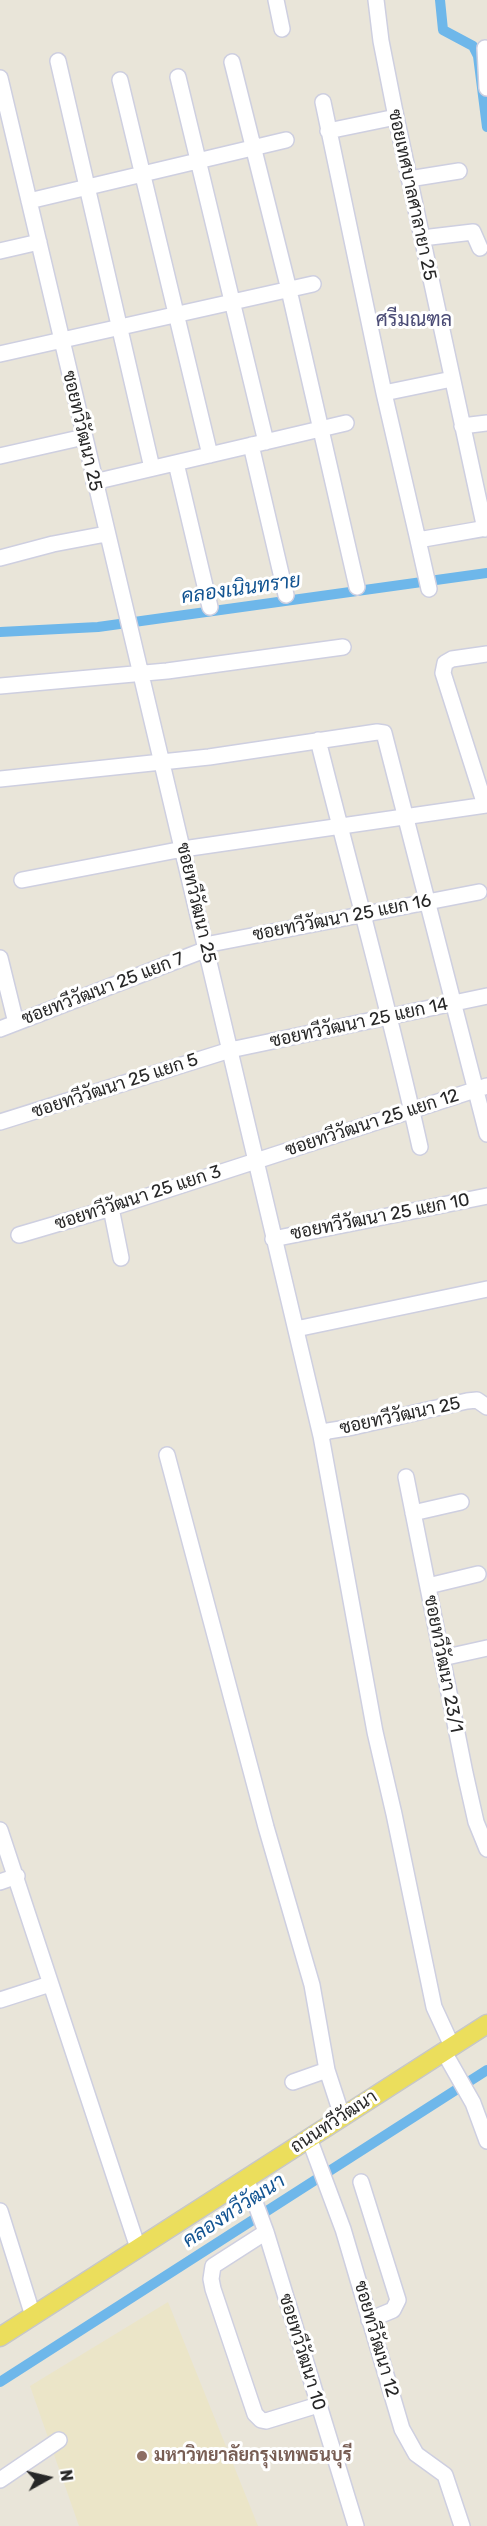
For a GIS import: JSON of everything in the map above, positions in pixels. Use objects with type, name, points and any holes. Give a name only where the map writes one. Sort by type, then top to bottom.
[{"type":"main road","name":"ถนนทวีวัฒนา","points":[[0,2337],[487,2024]]},
{"type":"street","points":[[276,0],[282,29]]},
{"type":"street","name":"ซอยเทศบาลศาลายา 25","points":[[376,0],[381,41],[396,117],[486,529]]},
{"type":"street","points":[[485,48],[487,88]]},
{"type":"street","points":[[58,61],[152,468]]},
{"type":"street","points":[[232,62],[289,290],[357,586]]},
{"type":"street","points":[[177,77],[232,302],[286,595]]},
{"type":"street","name":"ซอยทวีวัฒนา 25","points":[[0,78],[321,1436],[328,1431],[484,1401]]},
{"type":"street","points":[[120,80],[210,455]]},
{"type":"street","points":[[323,102],[384,393],[428,585]]},
{"type":"street","points":[[328,131],[396,117]]},
{"type":"street","points":[[29,201],[286,140]]},
{"type":"street","points":[[409,179],[459,171]]},
{"type":"street","points":[[422,238],[473,232],[480,248]]},
{"type":"street","points":[[0,251],[39,242]]},
{"type":"street","points":[[0,354],[313,284]]},
{"type":"street","points":[[384,393],[452,379]]},
{"type":"street","points":[[94,482],[346,423]]},
{"type":"street","points":[[462,426],[487,423]]},
{"type":"street","points":[[0,456],[84,437]]},
{"type":"street","points":[[176,463],[210,607]]},
{"type":"street","points":[[418,540],[486,529]]},
{"type":"street","points":[[0,558],[53,544],[106,534]]},
{"type":"street","points":[[0,686],[167,671],[343,647]]},
{"type":"street","points":[[22,880],[183,849],[486,805],[443,673],[445,663],[452,659],[487,654]]},
{"type":"street","points":[[0,779],[162,761],[377,732],[384,733],[454,1003],[481,1088],[487,1134]]},
{"type":"street","points":[[318,740],[390,1016],[420,1147]]},
{"type":"street","name":"ซอยทวีวัฒนา 25 แยก 16","points":[[206,947],[479,892]]},
{"type":"street","name":"ซอยทวีวัฒนา 25 แยก 7","points":[[0,1029],[206,947]]},
{"type":"street","points":[[0,958],[16,1023]]},
{"type":"street","name":"ซอยทวีวัฒนา 25 แยก 14","points":[[230,1050],[487,996]]},
{"type":"street","name":"ซอยทวีวัฒนา 25 แยก 5","points":[[0,1122],[230,1050]]},
{"type":"street","name":"ซอยทวีวัฒนา 25 แยก 12","points":[[256,1159],[481,1088]]},
{"type":"street","name":"ซอยทวีวัฒนา 25 แยก 3","points":[[19,1235],[111,1208],[256,1159]]},
{"type":"street","name":"ซอยทวีวัฒนา 25 แยก 10","points":[[273,1239],[487,1196]]},
{"type":"street","points":[[111,1208],[120,1258]]},
{"type":"street","points":[[296,1329],[487,1288]]},
{"type":"street","points":[[321,1436],[375,1732],[434,2007],[456,2073],[473,2103],[487,2141]]},
{"type":"street","points":[[167,1455],[266,1827],[312,1985],[327,2070],[342,2116]]},
{"type":"street","name":"ซอยทวีวัฒนา 23/1","points":[[406,1477],[476,1822],[487,1849]]},
{"type":"street","points":[[413,1513],[461,1502]]},
{"type":"street","points":[[428,1586],[478,1574]]},
{"type":"street","points":[[442,1658],[487,1648]]},
{"type":"street","points":[[0,1830],[138,2248]]},
{"type":"street","points":[[0,1882],[17,1876]]},
{"type":"street","points":[[0,2000],[50,1984]]},
{"type":"street","points":[[293,2082],[327,2070]]},
{"type":"street","name":"ซอยทวีวัฒนา 12","points":[[309,2138],[343,2229],[402,2429],[416,2454],[445,2475],[462,2526]]},
{"type":"street","name":"ซอยทวีวัฒนา 10","points":[[246,2178],[265,2230],[356,2526]]},
{"type":"street","points":[[360,2182],[398,2300],[393,2310],[369,2320]]},
{"type":"street","points":[[0,2211],[33,2316]]},
{"type":"street","points":[[265,2230],[213,2266],[211,2279],[213,2289],[255,2414],[261,2420],[276,2420],[318,2405]]},
{"type":"street","points":[[0,2480],[59,2440]]},
{"type":"shaded area","name":"มหาวิทยาลัยกรุงเทพธนบุรี","points":[[168,2302],[258,2526],[79,2526],[30,2386]]},
{"type":"waterway","points":[[440,0],[443,30],[473,46],[478,56],[487,127]]},
{"type":"waterway","name":"คลองเนินทราย","points":[[0,632],[98,627],[487,573]]},
{"type":"waterway","name":"คลองทวีวัฒนา","points":[[0,2382],[487,2070]]},
{"type":"place","name":"มหาวิทยาลัยกรุงเทพธนบุรี","points":[[142,2456]]},
{"type":"district","name":"ศรีมณฑล","points":[[414,320]]}]
